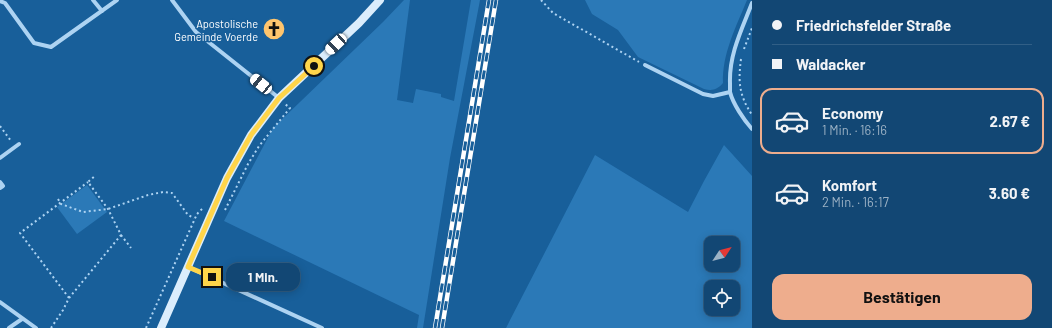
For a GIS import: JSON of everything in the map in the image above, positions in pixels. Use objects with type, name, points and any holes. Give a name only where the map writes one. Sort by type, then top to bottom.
[{"type":"main road","points":[[161,328],[227,178],[251,135],[279,98],[359,23],[380,0]]},
{"type":"street","points":[[93,0],[102,12]]},
{"type":"street","points":[[0,1],[5,3],[34,43],[51,47],[118,0]]},
{"type":"street","points":[[172,0],[196,32],[279,98]]},
{"type":"street","points":[[752,3],[736,42],[731,60],[730,78],[730,92],[744,120],[752,129]]},
{"type":"street","points":[[645,65],[704,94],[713,96],[730,92]]},
{"type":"street","points":[[0,158],[17,145]]},
{"type":"street","points":[[0,182],[3,186],[0,188]]},
{"type":"street","points":[[188,267],[322,328]]},
{"type":"street","points":[[0,302],[36,328]]},
{"type":"street","points":[[9,328],[22,319]]},
{"type":"path","points":[[541,0],[553,13],[645,65]]},
{"type":"path","points":[[743,51],[752,28]]},
{"type":"path","points":[[741,57],[739,82],[743,96],[752,115]]},
{"type":"path","points":[[223,214],[248,164],[259,146],[290,108],[279,98]]},
{"type":"path","points":[[0,126],[17,145]]},
{"type":"path","points":[[69,298],[20,233],[95,176]]},
{"type":"path","points":[[88,182],[108,209],[121,235],[131,248]]},
{"type":"path","points":[[58,199],[61,203],[83,212],[108,209],[148,195],[163,192],[172,193],[188,215],[206,224]]},
{"type":"path","points":[[51,328],[69,298],[121,235]]},
{"type":"shaded area","points":[[404,0],[410,0],[397,100],[413,103],[416,89],[441,94],[441,97],[454,101],[471,0],[480,0],[450,158],[423,328],[417,328],[419,315],[224,221],[273,128]]},
{"type":"shaded area","points":[[585,0],[747,0],[727,51],[723,72],[723,83],[716,89],[710,90],[704,89],[638,57],[618,30],[592,14]]},
{"type":"shaded area","points":[[724,145],[752,176],[752,328],[506,328],[595,155],[688,212]]},
{"type":"shaded area","points":[[87,185],[107,212],[77,234],[57,207]]},
{"type":"railway","points":[[435,328],[489,0]]},
{"type":"railway","points":[[442,328],[496,0]]},
{"type":"place","name":"Apostolische Gemeinde Voerde","points":[[274,29]]},
{"type":"route","points":[[212,277],[188,267],[227,178],[251,135],[279,98],[314,66]]}]
